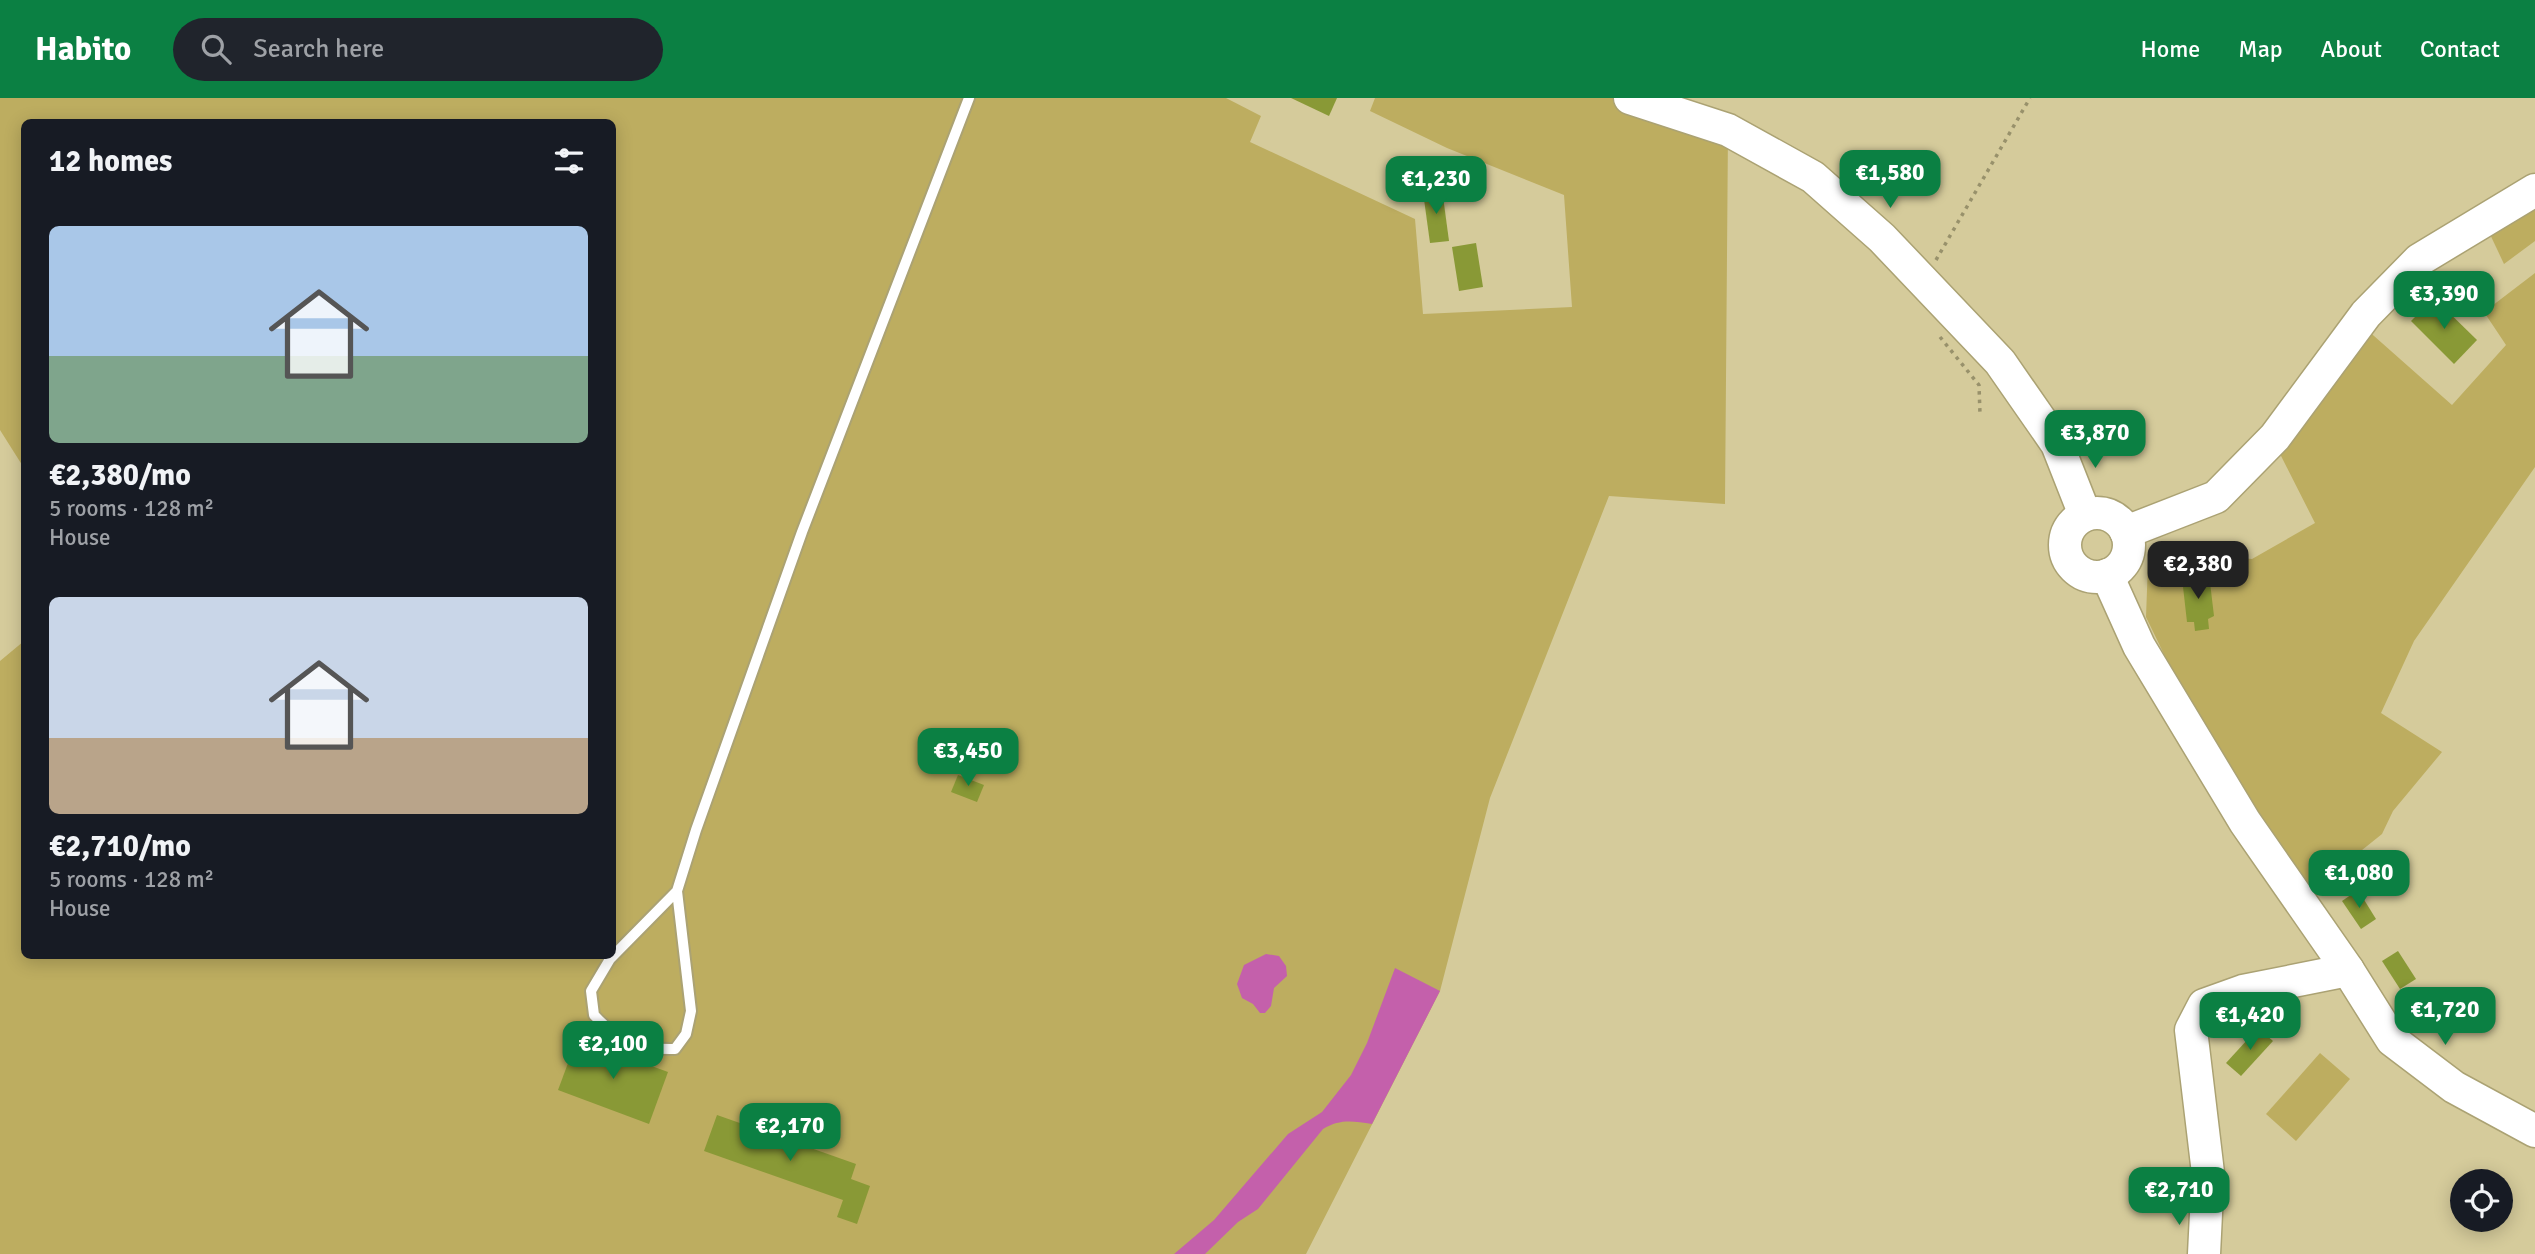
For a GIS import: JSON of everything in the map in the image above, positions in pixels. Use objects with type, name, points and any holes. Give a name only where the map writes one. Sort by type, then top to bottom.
[{"type":"street","points":[[1630,98],[1728,130],[1813,177],[1882,238],[2000,362],[2057,444],[2085,516]]},
{"type":"street","points":[[2126,532],[2216,497],[2275,437],[2366,314],[2419,260],[2535,190]]},
{"type":"street","points":[[2104,513],[2121,524],[2126,532],[2128,553],[2117,570],[2107,575],[2086,575],[2070,561],[2066,551],[2069,530],[2085,516],[2104,513]]},
{"type":"street","points":[[2107,575],[2139,646],[2245,822],[2348,970],[2392,1040],[2454,1087],[2535,1131]]},
{"type":"street","points":[[2204,1254],[2208,1172],[2191,1030],[2204,1005],[2243,991],[2348,970]]},
{"type":"lane","points":[[616,953],[677,891],[802,532],[969,98]]},
{"type":"lane","points":[[610,959],[591,991],[594,1015],[626,1043],[653,1050],[675,1049],[686,1034],[691,1011],[677,891]]},
{"type":"path","points":[[1936,261],[2030,98]]},
{"type":"path","points":[[1938,336],[1979,385],[1980,414]]},
{"type":"shaded area","points":[[0,98],[1226,98],[1261,116],[1250,142],[1415,219],[1423,314],[1572,307],[1564,195],[1447,148],[1370,111],[1375,98],[1630,98],[1728,130],[1725,504],[1609,496],[1490,798],[1440,991],[1306,1254],[0,1254],[0,661],[21,644],[21,959],[616,959],[616,119],[21,119],[21,463],[0,430]]},
{"type":"shaded area","points":[[2535,201],[2535,241],[2504,264],[2488,230]]},
{"type":"shaded area","points":[[2535,273],[2535,467],[2414,641],[2381,713],[2442,752],[2393,811],[2382,834],[2306,895],[2176,679],[2146,617],[2148,563],[2196,554],[2252,559],[2315,523],[2275,444],[2365,328],[2452,405],[2506,345],[2484,312]]},
{"type":"shaded area","points":[[1266,954],[1279,956],[1286,966],[1287,976],[1274,988],[1271,1006],[1265,1013],[1260,1013],[1253,1004],[1242,998],[1237,984],[1244,965]]},
{"type":"shaded area","points":[[1395,968],[1440,991],[1372,1124],[1346,1122],[1323,1129],[1258,1209],[1238,1222],[1205,1254],[1174,1254],[1214,1220],[1288,1134],[1322,1112],[1351,1075],[1367,1043]]},
{"type":"shaded area","points":[[2320,1053],[2350,1079],[2296,1141],[2266,1114]]},
{"type":"building","points":[[1291,98],[1337,98],[1329,116]]},
{"type":"building","points":[[1442,189],[1449,241],[1430,243],[1423,192]]},
{"type":"building","points":[[1476,243],[1483,287],[1459,291],[1452,247]]},
{"type":"building","points":[[2434,298],[2477,340],[2454,364],[2411,321]]},
{"type":"building","points":[[2209,574],[2214,616],[2208,619],[2209,629],[2195,631],[2194,622],[2187,622],[2182,578]]},
{"type":"building","points":[[958,775],[984,785],[977,802],[951,792]]},
{"type":"building","points":[[2358,890],[2376,919],[2361,929],[2342,901]]},
{"type":"building","points":[[2398,951],[2416,979],[2400,989],[2382,961]]},
{"type":"building","points":[[2258,1028],[2273,1041],[2241,1076],[2226,1063]]},
{"type":"building","points":[[577,1039],[668,1072],[649,1124],[558,1090]]},
{"type":"building","points":[[717,1115],[856,1164],[851,1179],[870,1186],[857,1224],[837,1217],[843,1200],[704,1151]]}]
